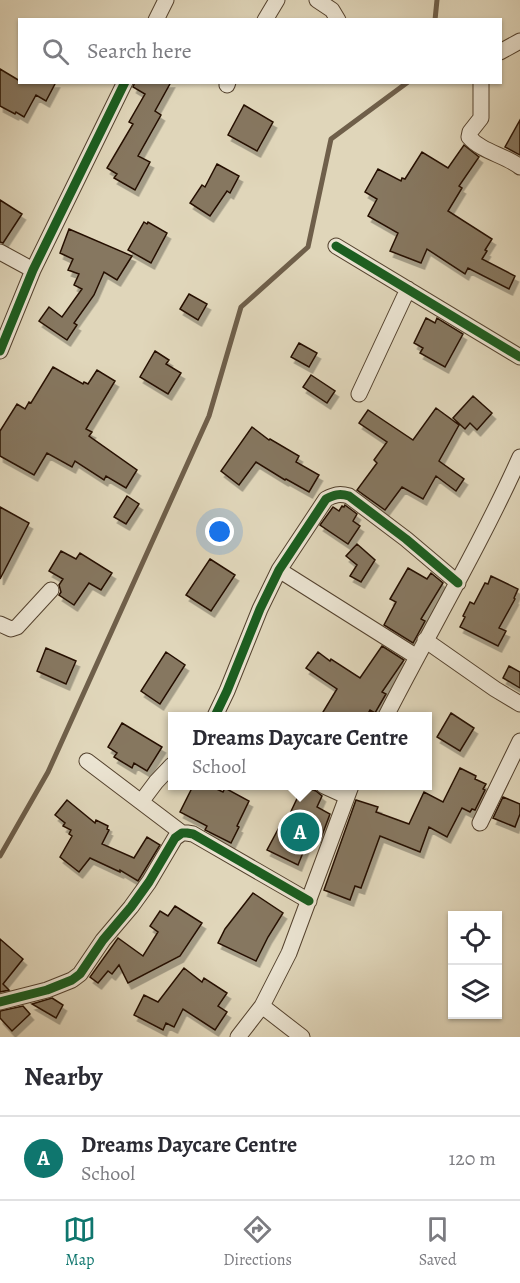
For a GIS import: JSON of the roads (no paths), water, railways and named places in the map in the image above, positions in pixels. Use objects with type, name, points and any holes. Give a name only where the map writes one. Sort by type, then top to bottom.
[{"type":"street","points":[[157,18],[166,0]]},
{"type":"street","points":[[267,18],[277,0]]},
{"type":"street","points":[[317,0],[332,10],[337,18]]},
{"type":"street","points":[[502,51],[520,41]]},
{"type":"street","points":[[0,351],[33,270],[124,84]]},
{"type":"street","points":[[481,84],[481,118],[470,132],[469,137],[520,167]]},
{"type":"street","points":[[336,246],[520,357]]},
{"type":"street","points":[[0,252],[33,270]]},
{"type":"street","points":[[359,394],[408,289]]},
{"type":"street","points":[[389,712],[425,640],[458,583],[520,457]]},
{"type":"street","points":[[217,712],[260,609],[279,570],[326,499],[335,494],[342,493],[349,496],[406,539],[458,583]]},
{"type":"street","points":[[279,570],[417,657]]},
{"type":"street","points":[[0,624],[11,628],[17,627],[51,590]]},
{"type":"street","points":[[425,640],[520,704]]},
{"type":"street","points":[[480,823],[520,741]]},
{"type":"street","points":[[87,761],[182,833],[193,834],[309,901]]},
{"type":"street","points":[[141,802],[168,769]]},
{"type":"street","points":[[239,1036],[262,1006],[289,953],[349,791]]},
{"type":"street","points":[[0,1002],[47,990],[72,980],[80,974],[103,940],[143,890],[175,838],[182,833]]},
{"type":"street","points":[[262,1006],[302,1037]]},
{"type":"waterway","points":[[435,18],[437,0]]},
{"type":"waterway","points":[[0,856],[48,772],[209,416],[241,307],[308,247],[331,139],[405,84]]},
{"type":"place","name":"Dreams Daycare Centre","points":[[300,832]]}]
